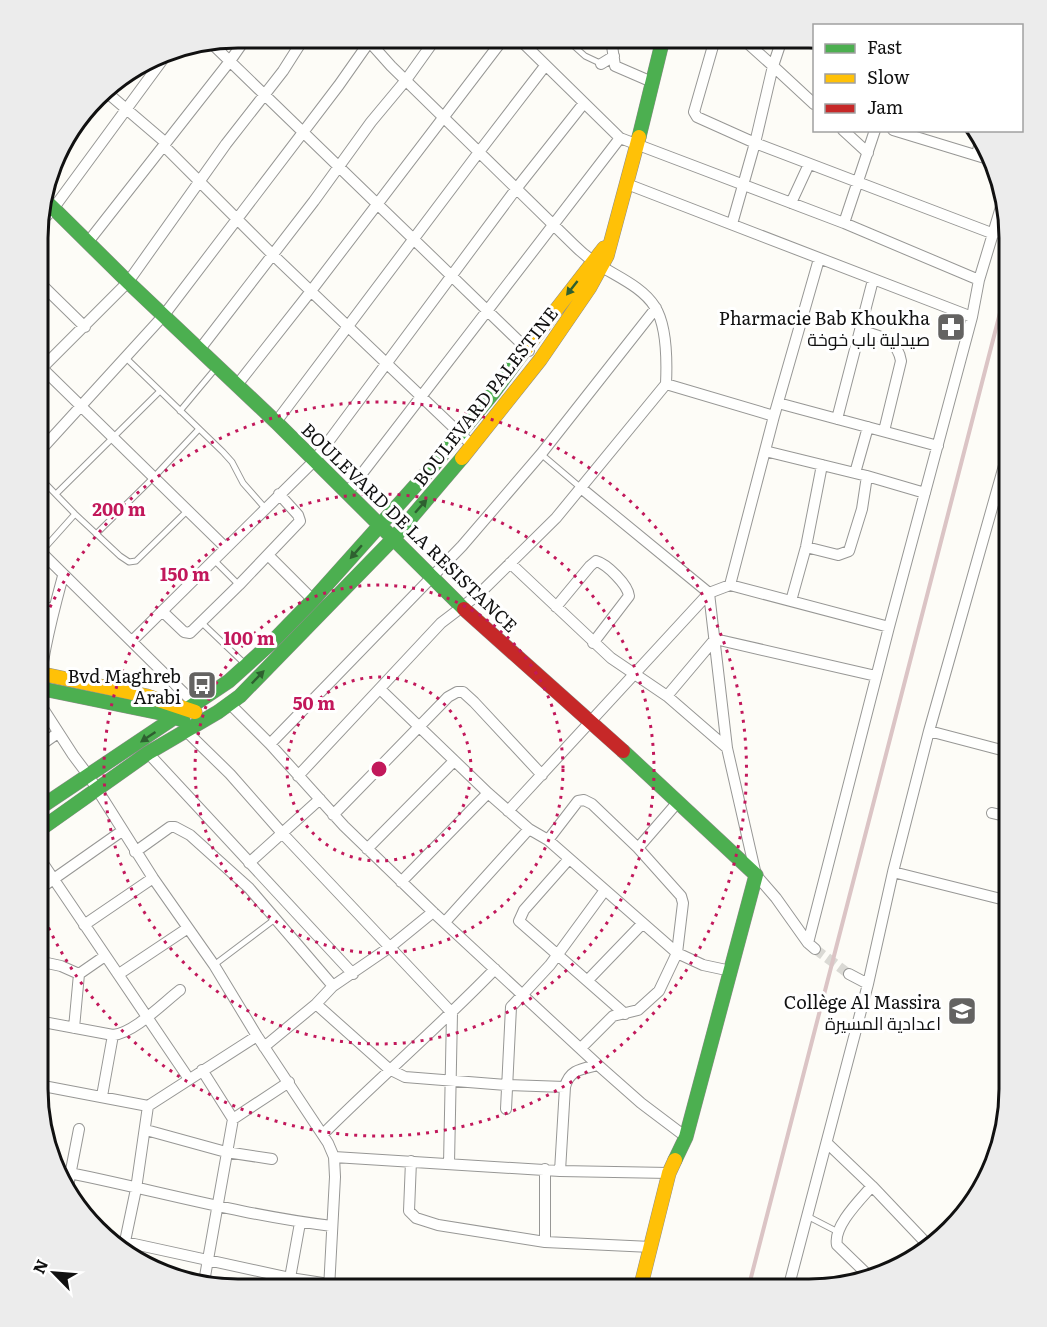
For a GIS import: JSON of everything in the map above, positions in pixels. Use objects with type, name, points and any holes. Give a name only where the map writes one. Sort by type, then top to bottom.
[{"type":"street","points":[[88,242],[239,48]]},
{"type":"street","points":[[48,362],[128,282],[298,48]]},
{"type":"street","points":[[48,442],[164,315],[339,86],[363,48]]},
{"type":"street","points":[[298,776],[441,623],[479,594],[556,518],[666,384],[667,362],[661,321],[656,308],[640,292],[597,265],[554,225],[406,80],[377,48]]},
{"type":"street","points":[[200,349],[429,48]]},
{"type":"street","points":[[237,385],[312,291],[496,48]]},
{"type":"street","points":[[528,48],[620,138],[791,202],[979,280]]},
{"type":"street","points":[[612,48],[614,61]]},
{"type":"street","name":"BOULEVARD PALESTINE","points":[[48,824],[148,753],[230,704],[393,539],[473,446],[540,360],[609,243],[627,184],[661,48]]},
{"type":"street","points":[[712,48],[694,114],[755,143],[994,234]]},
{"type":"street","points":[[752,48],[813,103]]},
{"type":"street","points":[[732,224],[779,48]]},
{"type":"street","points":[[217,49],[451,277],[540,360]]},
{"type":"street","points":[[602,64],[614,61],[652,82]]},
{"type":"street","points":[[276,422],[545,66]]},
{"type":"street","points":[[52,198],[156,67]]},
{"type":"street","points":[[112,96],[165,145],[237,220],[473,446]]},
{"type":"street","points":[[132,640],[314,460],[516,189],[584,103]]},
{"type":"street","points":[[845,132],[868,153]]},
{"type":"street","points":[[844,223],[874,132]]},
{"type":"street","points":[[900,132],[980,155]]},
{"type":"street","points":[[347,493],[620,138]]},
{"type":"street","points":[[791,202],[809,164]]},
{"type":"street","points":[[627,184],[972,317]]},
{"type":"street","name":"BOULEVARD DE LA RESISTANCE","points":[[51,207],[276,422],[432,579],[592,722],[676,803],[756,875]]},
{"type":"street","points":[[756,875],[812,946],[876,676],[972,317],[979,280],[998,220]]},
{"type":"street","points":[[730,585],[774,416],[819,259]]},
{"type":"street","name":"BOULEVARD PALESTINE","points":[[48,802],[187,710],[247,666],[313,600],[461,433],[526,348],[597,265]]},
{"type":"street","points":[[837,419],[873,280]]},
{"type":"street","points":[[48,291],[85,327]]},
{"type":"street","points":[[270,744],[432,579],[481,525],[656,308]]},
{"type":"street","points":[[645,322],[661,321]]},
{"type":"street","points":[[860,330],[886,339],[899,350],[901,361],[884,431]]},
{"type":"street","points":[[48,377],[82,405],[225,547]]},
{"type":"street","points":[[666,384],[774,416]]},
{"type":"street","points":[[778,403],[938,446]]},
{"type":"street","points":[[855,473],[868,427]]},
{"type":"street","points":[[765,451],[925,493]]},
{"type":"street","points":[[791,601],[806,547],[822,465]]},
{"type":"street","points":[[806,547],[838,555],[849,551],[862,509],[867,476]]},
{"type":"street","points":[[791,1279],[868,984],[893,872],[929,731],[999,483]]},
{"type":"street","points":[[581,488],[709,593],[727,748],[756,875],[686,1137],[669,1173],[643,1279]]},
{"type":"street","points":[[162,611],[187,634],[239,585],[300,521],[298,515],[279,494]]},
{"type":"street","points":[[268,555],[313,600]]},
{"type":"street","points":[[48,560],[132,640],[187,710],[230,774],[282,833],[452,1013],[449,1164]]},
{"type":"street","points":[[555,607],[590,566],[597,561],[602,563],[627,588],[629,596],[593,643]]},
{"type":"street","points":[[510,563],[593,643],[633,675],[667,696],[727,748]]},
{"type":"street","points":[[48,636],[63,576]]},
{"type":"street","points":[[508,811],[709,593],[730,585],[889,627]]},
{"type":"street","points":[[48,608],[54,609]]},
{"type":"street","points":[[715,639],[876,676]]},
{"type":"street","points":[[667,696],[715,639]]},
{"type":"street","points":[[48,675],[147,696],[187,710]]},
{"type":"street","points":[[48,689],[187,710]]},
{"type":"street","points":[[380,689],[508,811],[529,829],[548,840],[677,953],[703,965],[731,971]]},
{"type":"street","points":[[333,815],[448,697],[457,692],[463,692],[489,717],[542,775]]},
{"type":"street","points":[[230,704],[270,744],[333,815],[401,882],[598,1065],[641,1103],[686,1137]]},
{"type":"street","points":[[48,716],[88,775],[153,879],[214,964],[264,1047],[323,1134],[334,1157],[335,1177],[329,1279]]},
{"type":"street","points":[[929,731],[999,749]]},
{"type":"street","points":[[48,740],[58,734]]},
{"type":"street","points":[[148,753],[353,974]]},
{"type":"street","points":[[367,849],[453,761]]},
{"type":"street","points":[[401,882],[488,793]]},
{"type":"street","points":[[249,863],[320,800]]},
{"type":"street","points":[[548,840],[578,801],[584,800],[592,804],[638,848],[681,896],[683,909],[677,953],[665,981],[652,1000],[638,1010],[613,1016],[581,1048]]},
{"type":"street","points":[[638,848],[676,803]]},
{"type":"street","points":[[992,813],[999,815]]},
{"type":"street","points":[[135,852],[170,827],[175,827],[189,835],[235,875],[261,902],[333,986]]},
{"type":"street","points":[[445,922],[529,829]]},
{"type":"street","points":[[48,884],[122,831]]},
{"type":"street","points":[[569,858],[519,917],[519,921],[625,1014]]},
{"type":"street","points":[[48,871],[189,1079]]},
{"type":"street","points":[[893,872],[999,898]]},
{"type":"street","points":[[84,925],[153,879]]},
{"type":"street","points":[[506,1109],[511,1007],[558,954],[605,890]]},
{"type":"street","points":[[264,1047],[316,1004],[333,986],[390,948],[433,912]]},
{"type":"street","points":[[588,980],[642,924]]},
{"type":"street","points":[[119,974],[188,928]]},
{"type":"street","points":[[79,974],[105,956]]},
{"type":"street","points":[[48,963],[79,974]]},
{"type":"street","points":[[323,1134],[389,1069],[452,1013],[495,969]]},
{"type":"street","points":[[74,1028],[79,974]]},
{"type":"street","points":[[849,974],[868,984]]},
{"type":"street","points":[[48,1023],[113,1035],[126,1032],[180,990]]},
{"type":"street","points":[[316,1004],[389,1069],[411,1078],[565,1087]]},
{"type":"street","points":[[102,1096],[113,1035]]},
{"type":"street","points":[[48,1087],[148,1106],[257,1036]]},
{"type":"street","points":[[560,1171],[567,1078],[576,1070],[598,1065]]},
{"type":"street","points":[[202,1070],[233,1119],[205,1276]]},
{"type":"street","points":[[233,1119],[289,1082]]},
{"type":"street","points":[[125,1241],[146,1130],[148,1106]]},
{"type":"street","points":[[66,1170],[79,1129]]},
{"type":"street","points":[[146,1130],[226,1152],[272,1159]]},
{"type":"street","points":[[827,1143],[923,1240]]},
{"type":"street","points":[[334,1157],[560,1171],[669,1173]]},
{"type":"street","points":[[411,1161],[409,1211],[416,1218],[438,1225],[545,1242],[651,1248]]},
{"type":"street","points":[[545,1170],[545,1242]]},
{"type":"street","points":[[67,1173],[218,1207],[332,1226]]},
{"type":"street","points":[[864,1271],[837,1245],[838,1232],[850,1211],[872,1186]]},
{"type":"street","points":[[290,1279],[300,1222]]},
{"type":"street","points":[[137,1249],[208,1261],[271,1279]]},
{"type":"lane","points":[[576,48],[585,56],[602,64]]},
{"type":"lane","points":[[126,358],[232,462],[243,483],[265,508]]},
{"type":"lane","points":[[180,411],[217,367]]},
{"type":"lane","points":[[56,494],[160,391]]},
{"type":"lane","points":[[96,534],[154,477],[198,429]]},
{"type":"lane","points":[[541,453],[581,488]]},
{"type":"lane","points":[[48,486],[125,561],[133,562],[187,511]]},
{"type":"lane","points":[[48,543],[75,514]]},
{"type":"lane","points":[[213,559],[239,585]]},
{"type":"lane","points":[[201,622],[247,666]]},
{"type":"lane","points":[[214,964],[275,919]]},
{"type":"lane","points":[[807,1216],[838,1232]]},
{"type":"tunnel","points":[[815,949],[849,974]]},
{"type":"railway","points":[[751,1279],[999,317]]},
{"type":"traffic: fast","points":[[639,137],[661,48]]},
{"type":"traffic: fast","points":[[51,206],[276,422],[464,609]]},
{"type":"traffic: fast","points":[[48,802],[229,681],[271,643],[313,600],[433,466],[521,355]]},
{"type":"traffic: fast","points":[[48,824],[148,753],[218,712],[240,696],[393,539],[462,458]]},
{"type":"traffic: fast","points":[[48,690],[160,713],[183,720]]},
{"type":"traffic: fast","points":[[623,751],[756,875],[686,1137],[675,1160]]},
{"type":"traffic: slow","points":[[462,458],[540,360],[590,287],[607,256],[639,137]]},
{"type":"traffic: slow","points":[[521,355],[604,248]]},
{"type":"traffic: slow","points":[[48,675],[147,696],[195,712]]},
{"type":"traffic: slow","points":[[642,1279],[669,1173],[675,1160]]},
{"type":"traffic: jam","points":[[464,609],[623,751]]},
{"type":"place","name":"Pharmacie Bab Khoukha صيدلية باب خوخة","points":[[951,327]]},
{"type":"place","name":"Bvd Maghreb Arabi","points":[[202,685]]},
{"type":"place","name":"Collège Al Massira اعدادية المسيرة","points":[[962,1011]]}]
